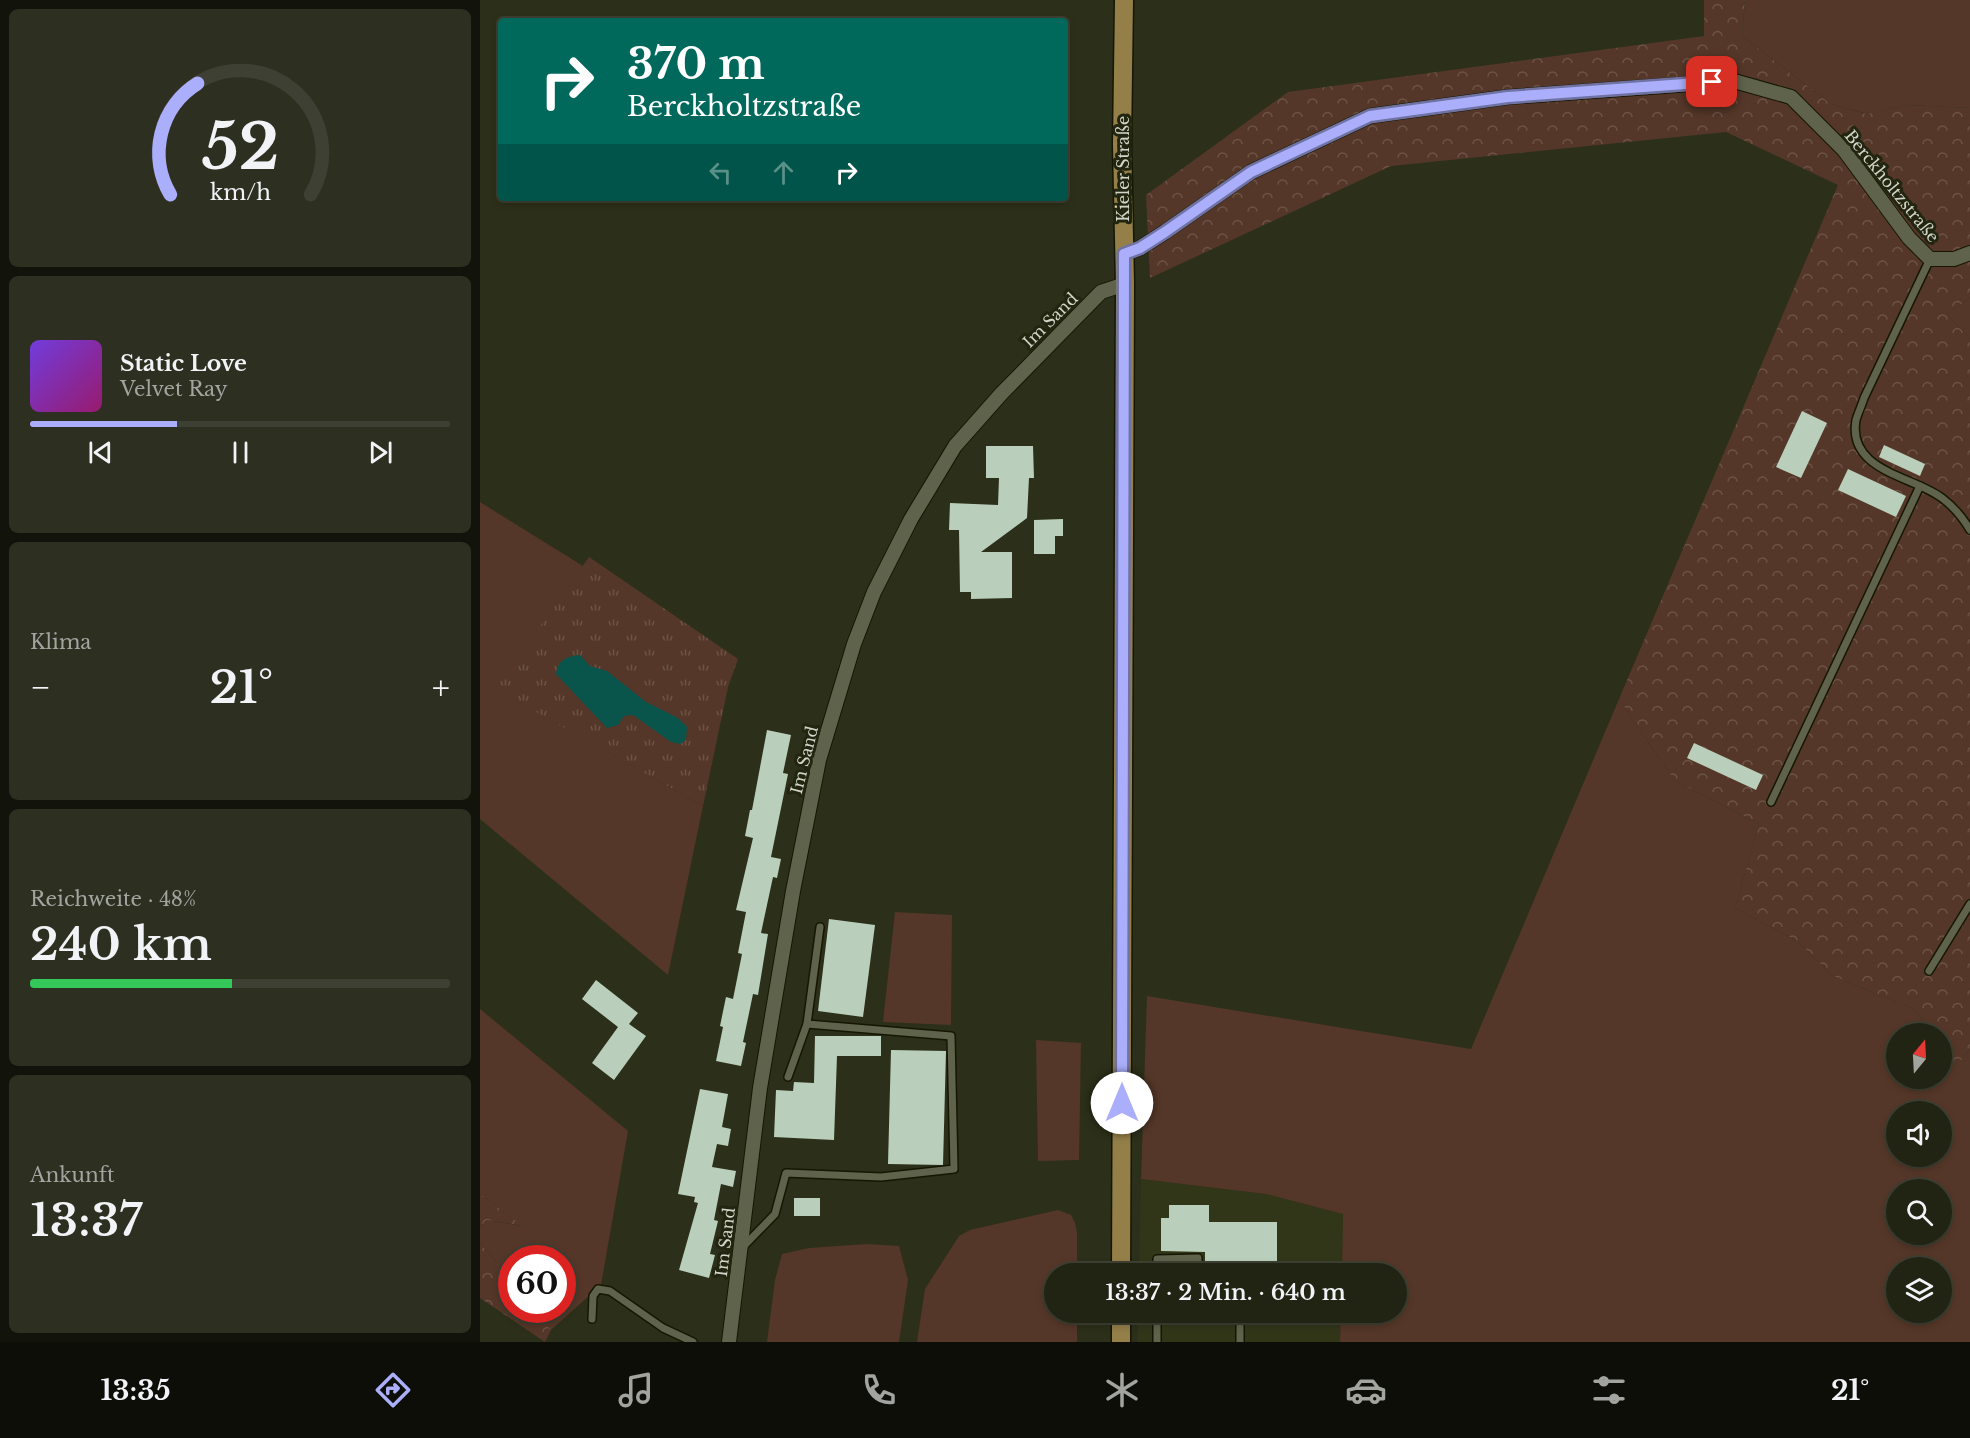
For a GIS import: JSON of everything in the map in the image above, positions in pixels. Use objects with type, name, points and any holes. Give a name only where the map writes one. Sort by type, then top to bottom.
[{"type":"main road","name":"Kieler Straße","points":[[1121,1263],[1124,0]]},
{"type":"main road","points":[[1121,1323],[1121,1342]]},
{"type":"street","name":"Berckholtzstraße","points":[[1124,254],[1140,248],[1165,232],[1251,172],[1370,116],[1508,97],[1734,81],[1791,97],[1844,150],[1909,238],[1930,259],[1954,259],[1970,253]]},
{"type":"street","name":"Im Sand","points":[[729,1342],[760,1088],[812,792],[819,760],[854,644],[874,592],[911,519],[955,446],[1001,394],[1101,292],[1125,284]]},
{"type":"lane","points":[[1930,259],[1864,398],[1856,421],[1857,441],[1863,455],[1882,469],[1942,498],[1962,516],[1970,530]]},
{"type":"lane","points":[[1771,802],[1920,486]]},
{"type":"lane","points":[[1929,971],[1970,904]]},
{"type":"lane","points":[[788,1077],[807,1024],[820,927]]},
{"type":"lane","points":[[741,1249],[775,1214],[786,1173],[881,1177],[954,1168],[951,1036],[807,1024]]},
{"type":"lane","points":[[1157,1263],[1157,1259],[1198,1258],[1198,1263]]},
{"type":"lane","points":[[592,1319],[593,1296],[598,1289],[610,1292],[663,1328],[693,1342]]},
{"type":"lane","points":[[1157,1323],[1157,1342]]},
{"type":"lane","points":[[1240,1323],[1240,1342]]},
{"type":"shaded area","points":[[1141,1179],[1266,1194],[1343,1214],[1342,1263],[1139,1263]]},
{"type":"shaded area","points":[[1138,1323],[1341,1323],[1340,1342],[1137,1342]]},
{"type":"green space","points":[[1704,0],[1745,0],[1742,36],[1831,104],[1867,114],[1907,105],[1970,108],[1970,298],[1947,314],[1970,339],[1970,1049],[1954,1069],[1952,1066],[1952,1023],[1924,1023],[1916,1010],[1833,976],[1797,941],[1735,908],[1759,824],[1674,780],[1619,699],[1838,185],[1726,132],[1391,166],[1150,278],[1146,195],[1288,92],[1704,36]]},
{"type":"green space","points":[[1745,0],[1970,0],[1970,108],[1907,105],[1868,114],[1831,104],[1742,36]]},
{"type":"green space","points":[[1970,298],[1970,339],[1947,314]]},
{"type":"green space","points":[[480,502],[583,566],[496,689],[703,806],[668,975],[480,819]]},
{"type":"green space","points":[[589,557],[738,659],[728,687],[703,806],[495,689]]},
{"type":"green space","points":[[1619,699],[1674,780],[1759,824],[1735,908],[1797,941],[1833,976],[1916,1010],[1924,1023],[1886,1023],[1886,1089],[1952,1089],[1952,1065],[1954,1068],[1970,1049],[1970,1342],[1340,1342],[1341,1323],[1407,1323],[1407,1263],[1342,1263],[1343,1214],[1266,1194],[1141,1179],[1147,996],[1471,1049]]},
{"type":"green space","points":[[895,912],[952,915],[951,1025],[883,1022]]},
{"type":"green space","points":[[480,1009],[628,1131],[601,1285],[576,1308],[576,1245],[498,1245],[498,1264],[480,1243],[480,1227],[487,1220],[522,1226],[480,1194]]},
{"type":"green space","points":[[1036,1040],[1081,1043],[1079,1160],[1038,1161]]},
{"type":"green space","points":[[480,1194],[523,1226],[487,1220],[480,1227]]},
{"type":"green space","points":[[1058,1210],[1071,1215],[1077,1233],[1077,1263],[1044,1263],[1044,1323],[1077,1323],[1077,1342],[917,1342],[925,1289],[959,1236],[970,1230]]},
{"type":"green space","points":[[480,1243],[498,1264],[498,1310],[480,1298]]},
{"type":"green space","points":[[867,1244],[899,1246],[908,1280],[899,1342],[767,1342],[775,1280],[782,1254],[809,1248]]},
{"type":"green space","points":[[517,1323],[545,1323],[551,1330],[545,1342]]},
{"type":"green space","points":[[545,1323],[559,1323],[551,1330]]},
{"type":"water","points":[[580,655],[590,666],[607,671],[646,702],[678,718],[687,727],[686,740],[680,744],[671,742],[633,715],[624,716],[618,725],[607,728],[556,674],[559,665],[564,660]]},
{"type":"building","points":[[1802,411],[1827,423],[1801,478],[1776,467]]},
{"type":"building","points":[[1884,445],[1925,464],[1920,476],[1879,457]]},
{"type":"building","points":[[986,446],[1033,446],[1034,478],[1029,478],[1027,518],[981,552],[1012,552],[1012,598],[971,599],[971,592],[960,592],[959,530],[949,530],[950,503],[998,505],[999,478],[986,478]]},
{"type":"building","points":[[1848,469],[1906,496],[1896,517],[1838,490]]},
{"type":"building","points":[[1063,519],[1063,536],[1055,536],[1055,554],[1034,554],[1034,520]]},
{"type":"building","points":[[767,730],[791,735],[783,773],[788,774],[771,857],[781,859],[777,878],[773,877],[761,933],[768,934],[758,995],[753,994],[743,1042],[746,1043],[741,1066],[716,1061],[726,997],[733,999],[742,954],[738,953],[746,912],[736,910],[753,838],[745,836]]},
{"type":"building","points":[[1694,743],[1763,775],[1756,790],[1687,758]]},
{"type":"building","points":[[829,919],[875,925],[863,1017],[818,1011]]},
{"type":"building","points":[[596,980],[638,1013],[629,1024],[646,1036],[614,1080],[592,1063],[618,1027],[582,999]]},
{"type":"building","points":[[815,1036],[881,1036],[881,1056],[837,1056],[834,1140],[774,1137],[776,1090],[793,1091],[794,1082],[814,1083]]},
{"type":"building","points":[[891,1050],[946,1051],[943,1165],[888,1164]]},
{"type":"building","points":[[700,1089],[728,1094],[722,1127],[731,1129],[728,1146],[717,1144],[712,1167],[736,1171],[733,1187],[721,1184],[714,1220],[718,1221],[710,1254],[715,1255],[709,1278],[679,1270],[698,1203],[694,1202],[695,1197],[678,1194]]},
{"type":"building","points":[[794,1198],[820,1198],[820,1216],[794,1216]]},
{"type":"building","points":[[1169,1205],[1209,1205],[1209,1222],[1277,1222],[1277,1263],[1205,1263],[1205,1252],[1161,1251],[1161,1218],[1169,1218]]},
{"type":"route","points":[[1122,1103],[1124,254],[1140,248],[1165,232],[1251,172],[1370,116],[1508,97],[1712,82]]}]
